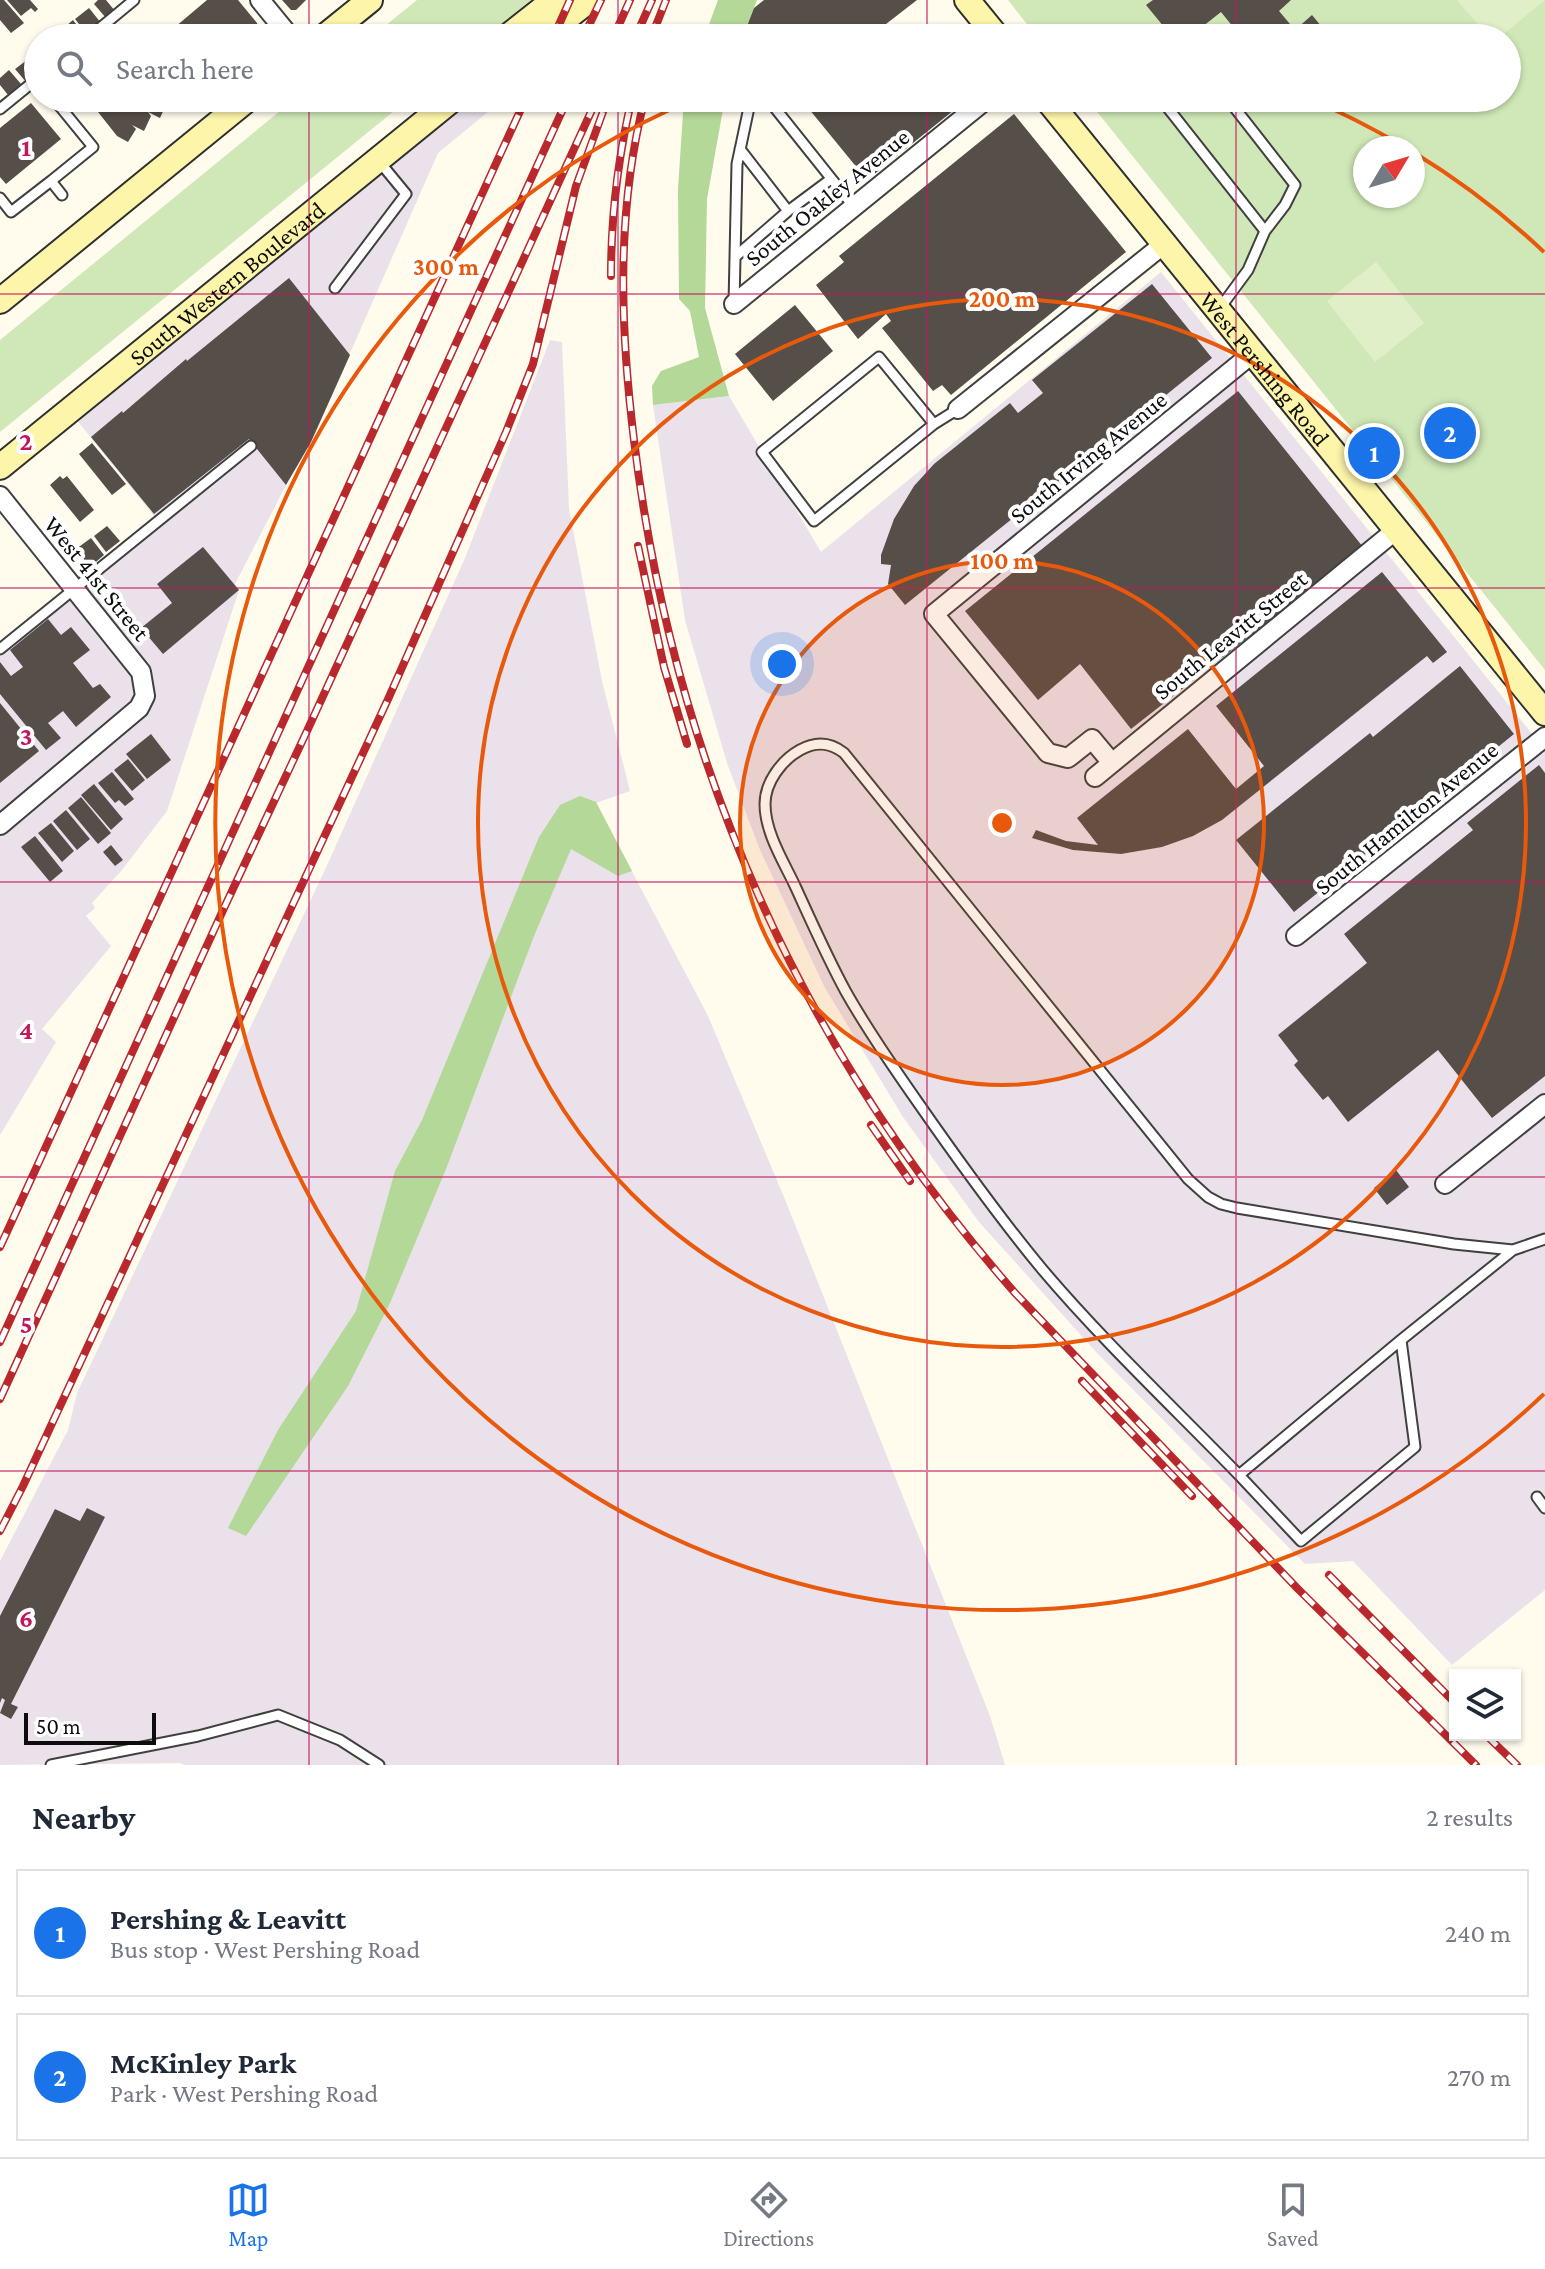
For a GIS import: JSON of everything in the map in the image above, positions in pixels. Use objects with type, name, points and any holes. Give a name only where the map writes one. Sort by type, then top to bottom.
[{"type":"main road","points":[[340,24],[370,0]]},
{"type":"main road","points":[[524,24],[554,0]]},
{"type":"main road","points":[[559,24],[589,0]]},
{"type":"main road","points":[[967,0],[987,24]]},
{"type":"main road","points":[[0,301],[232,112]]},
{"type":"main road","name":"South Western Boulevard","points":[[0,467],[437,112]]},
{"type":"main road","name":"West Pershing Road","points":[[1057,112],[1545,713]]},
{"type":"street","points":[[260,0],[280,24]]},
{"type":"street","name":"South Oakley Avenue","points":[[734,304],[971,112]]},
{"type":"street","points":[[958,409],[1164,244]]},
{"type":"street","name":"South Irving Avenue","points":[[1112,763],[1092,739],[1068,758],[1048,753],[934,614],[1253,353]]},
{"type":"street","name":"West 41st Street","points":[[0,496],[141,672],[145,696],[139,708],[0,825]]},
{"type":"street","name":"South Leavitt Street","points":[[1095,777],[1396,530]]},
{"type":"street","name":"South Hamilton Avenue","points":[[1296,936],[1545,737]]},
{"type":"street","points":[[1445,1184],[1545,1104]]},
{"type":"lane","points":[[105,24],[134,0]]},
{"type":"lane","points":[[0,109],[24,89]]},
{"type":"lane","points":[[0,198],[11,212],[93,147],[64,112]]},
{"type":"lane","points":[[734,304],[737,164],[748,112]]},
{"type":"lane","points":[[778,112],[854,207]]},
{"type":"lane","points":[[1171,112],[1265,231]]},
{"type":"lane","points":[[1218,310],[1248,270],[1265,231],[1285,205],[1295,185],[1238,112]]},
{"type":"lane","points":[[740,149],[788,211]]},
{"type":"lane","points":[[335,288],[406,194],[378,160]]},
{"type":"lane","points":[[735,257],[831,179]]},
{"type":"lane","points":[[51,181],[62,195]]},
{"type":"lane","points":[[934,424],[879,357],[762,452],[814,521],[934,424],[958,409]]},
{"type":"lane","points":[[0,649],[251,446]]},
{"type":"lane","points":[[1401,1340],[1415,1447],[1301,1541],[1088,1321],[1008,1228],[945,1142],[845,990],[771,833],[765,816],[765,800],[767,788],[778,769],[793,754],[813,744],[823,743],[838,748],[851,760],[1188,1179],[1208,1197],[1221,1204],[1264,1213],[1468,1246],[1513,1250]]},
{"type":"lane","points":[[1239,1475],[1513,1250],[1545,1239]]},
{"type":"lane","points":[[1537,1497],[1545,1508]]},
{"type":"lane","points":[[51,1765],[198,1736],[278,1715],[340,1740],[379,1765]]},
{"type":"shaded area","points":[[459,112],[488,112],[438,153],[311,442],[235,584],[239,590],[167,811],[122,870],[92,903],[95,908],[86,916],[111,946],[42,1029],[56,1042],[0,1135],[0,649],[158,521],[76,419]]},
{"type":"shaded area","points":[[1161,272],[1545,750],[1545,1590],[1452,1665],[1353,1561],[1305,1564],[1097,1353],[979,1222],[903,1117],[825,988],[760,850],[727,763],[685,620],[653,405],[729,396],[821,552]]},
{"type":"shaded area","points":[[550,340],[562,342],[569,509],[602,681],[630,791],[596,803],[708,1016],[786,1202],[990,1716],[1005,1765],[0,1765],[0,1561],[68,1430],[77,1393],[324,872],[465,558]]},
{"type":"green space","points":[[417,0],[531,0],[501,24],[387,24]]},
{"type":"green space","points":[[718,0],[757,0],[748,24],[709,24]]},
{"type":"green space","points":[[1008,0],[1545,0],[1545,670],[1097,112],[1521,112],[1521,24],[1027,24]]},
{"type":"green space","points":[[1457,0],[1545,0],[1516,24],[1478,24]]},
{"type":"green space","points":[[279,112],[393,112],[0,432],[0,340]]},
{"type":"green space","points":[[683,112],[723,112],[707,199],[705,308],[729,396],[653,405],[652,386],[661,371],[699,357],[690,311],[679,299],[678,189]]},
{"type":"green space","points":[[1376,262],[1424,323],[1375,362],[1327,301]]},
{"type":"green space","points":[[580,796],[596,802],[632,871],[618,876],[571,849],[390,1303],[348,1386],[246,1536],[228,1528],[278,1430],[356,1311],[395,1171],[422,1120],[539,837],[560,805]]},
{"type":"building","points":[[0,0],[4,0],[24,23],[11,33],[0,20]]},
{"type":"building","points":[[7,0],[30,0],[38,9],[35,12],[31,8],[21,16]]},
{"type":"building","points":[[98,0],[106,0],[115,11],[106,18],[94,4]]},
{"type":"building","points":[[207,0],[238,0],[257,24],[179,24]]},
{"type":"building","points":[[282,0],[306,0],[296,10],[291,10]]},
{"type":"building","points":[[764,0],[917,0],[886,24],[748,24],[754,8]]},
{"type":"building","points":[[1153,0],[1291,0],[1279,11],[1290,24],[1231,24],[1221,12],[1206,24],[1162,24],[1146,5]]},
{"type":"building","points":[[89,8],[101,23],[79,24],[75,19]]},
{"type":"building","points":[[1312,15],[1319,24],[1302,24]]},
{"type":"building","points":[[24,62],[24,80],[15,69]]},
{"type":"building","points":[[9,70],[21,84],[8,95],[0,85],[0,78]]},
{"type":"building","points":[[24,109],[24,112],[38,112],[61,139],[6,184],[0,177],[0,128]]},
{"type":"building","points":[[98,112],[148,112],[151,116],[144,131],[132,125],[136,129],[128,142],[117,136]]},
{"type":"building","points":[[148,112],[163,112],[160,118]]},
{"type":"building","points":[[811,112],[952,112],[867,180]]},
{"type":"building","points":[[1014,114],[1126,252],[951,395],[942,385],[933,391],[882,328],[891,321],[886,314],[858,339],[816,285],[844,262],[839,256]]},
{"type":"building","points":[[289,278],[350,355],[311,442],[286,485],[249,439],[154,514],[91,437]]},
{"type":"building","points":[[1152,284],[1212,358],[905,605],[888,584],[891,565],[881,564],[881,555],[894,519],[914,486],[934,464],[1010,403],[1018,413],[1043,393],[1032,380]]},
{"type":"building","points":[[795,305],[833,351],[773,401],[735,354]]},
{"type":"building","points":[[1238,391],[1363,547],[1131,729],[1080,664],[1038,700],[965,611]]},
{"type":"building","points":[[92,443],[126,484],[112,495],[79,454]]},
{"type":"building","points":[[60,476],[63,479],[67,476],[94,510],[80,522],[50,485]]},
{"type":"building","points":[[107,526],[120,541],[106,552],[94,536]]},
{"type":"building","points":[[91,538],[104,555],[90,567],[76,549]]},
{"type":"building","points":[[203,547],[239,590],[163,654],[141,628],[172,603],[157,584]]},
{"type":"building","points":[[1382,572],[1447,652],[1433,663],[1427,656],[1222,820],[1193,836],[1162,847],[1121,854],[1073,850],[1032,838],[1036,830],[1066,841],[1098,845],[1077,818],[1188,729],[1236,789],[1264,766],[1216,706]]},
{"type":"building","points":[[48,619],[61,635],[71,627],[90,650],[73,663],[93,688],[100,684],[111,697],[76,727],[63,711],[48,723],[61,738],[46,750],[0,694],[0,662],[11,676],[23,667],[10,650]]},
{"type":"building","points":[[1460,666],[1514,734],[1294,912],[1236,840],[1370,733],[1373,737]]},
{"type":"building","points":[[0,703],[39,751],[0,783]]},
{"type":"building","points":[[151,734],[171,760],[147,779],[126,754]]},
{"type":"building","points":[[128,759],[145,780],[132,791],[114,770]]},
{"type":"building","points":[[1539,765],[1545,773],[1545,1076],[1492,1118],[1438,1050],[1348,1122],[1328,1096],[1323,1100],[1294,1065],[1298,1061],[1278,1035],[1367,963],[1344,934],[1473,830],[1467,823]]},
{"type":"building","points":[[112,772],[134,799],[125,806],[119,800],[115,803],[98,783]]},
{"type":"building","points":[[94,784],[123,819],[111,830],[81,795]]},
{"type":"building","points":[[81,797],[111,833],[98,844],[68,808]]},
{"type":"building","points":[[66,810],[90,839],[77,850],[53,821]]},
{"type":"building","points":[[51,823],[74,851],[62,862],[38,833]]},
{"type":"building","points":[[35,836],[63,871],[50,882],[21,847]]},
{"type":"building","points":[[111,845],[123,860],[115,866],[103,852]]},
{"type":"building","points":[[1396,1170],[1409,1187],[1387,1205],[1374,1188]]},
{"type":"building","points":[[87,1508],[105,1517],[11,1704],[18,1707],[11,1719],[0,1713],[5,1700],[2,1698],[0,1703],[0,1616],[55,1509],[80,1521]]},
{"type":"railway","points":[[559,24],[570,0]]},
{"type":"railway","points":[[590,24],[601,0]]},
{"type":"railway","points":[[619,24],[630,0]]},
{"type":"railway","points":[[641,24],[652,0]]},
{"type":"railway","points":[[657,24],[666,0]]},
{"type":"railway","points":[[0,1247],[520,112]]},
{"type":"railway","points":[[0,1342],[562,112]]},
{"type":"railway","points":[[0,1399],[591,112]]},
{"type":"railway","points":[[0,1531],[389,697],[506,432],[533,364],[576,186],[603,112]]},
{"type":"railway","points":[[611,276],[616,186],[629,112]]},
{"type":"railway","points":[[642,112],[625,225],[624,311],[634,440],[653,559],[680,675],[715,788],[759,897],[811,1002],[871,1103],[939,1200],[1016,1294],[1298,1589],[1476,1765]]},
{"type":"railway","points":[[638,546],[664,667],[687,744]]},
{"type":"railway","points":[[871,1125],[910,1181]]},
{"type":"railway","points":[[1082,1381],[1192,1496]]},
{"type":"railway","points":[[1329,1575],[1449,1697]]},
{"type":"railway","points":[[1492,1741],[1517,1765]]},
{"type":"place","name":"McKinley Park","points":[[1450,433]]},
{"type":"place","name":"Pershing & Leavitt","points":[[1374,453]]}]
